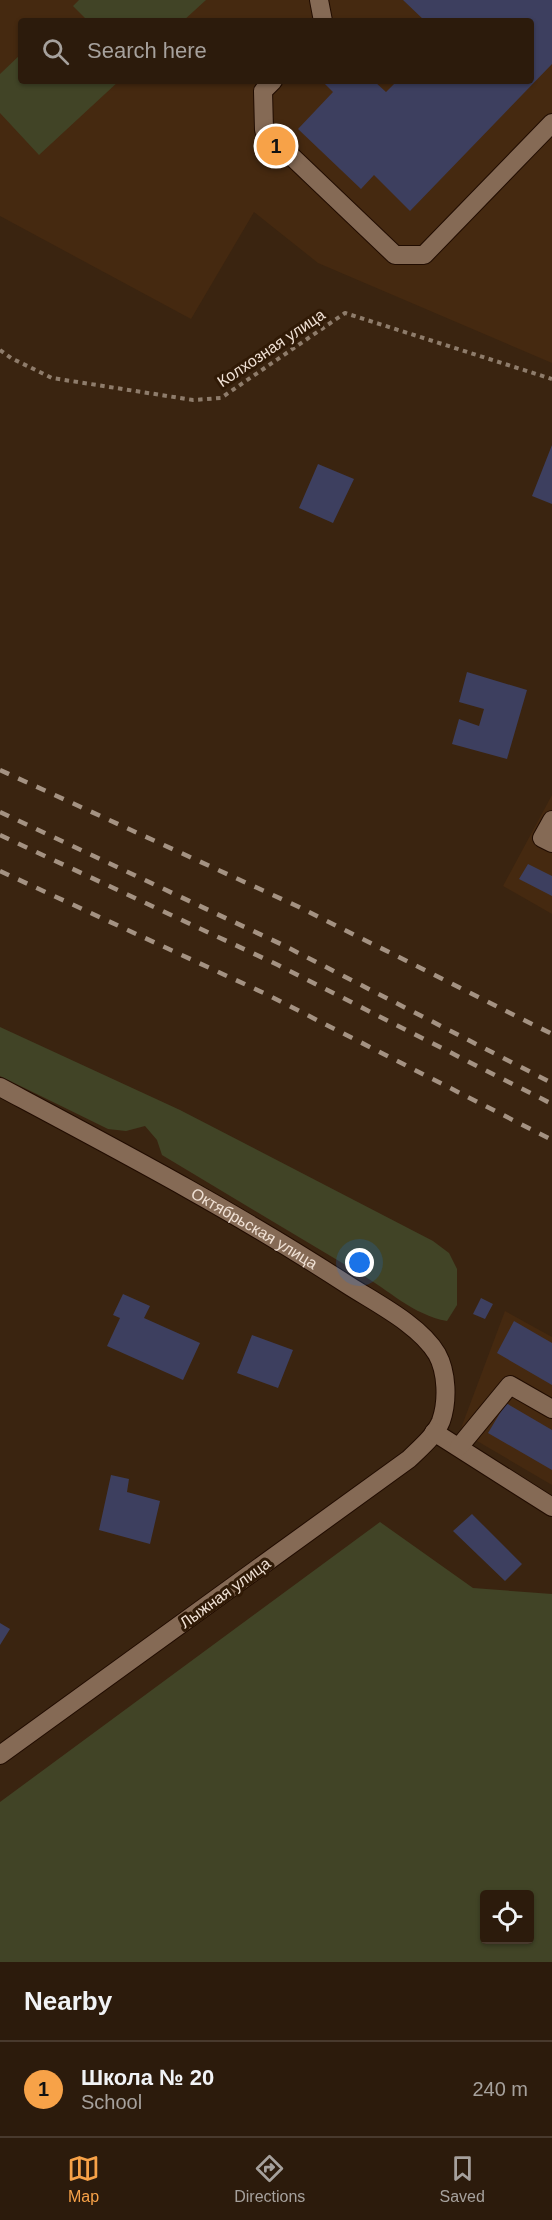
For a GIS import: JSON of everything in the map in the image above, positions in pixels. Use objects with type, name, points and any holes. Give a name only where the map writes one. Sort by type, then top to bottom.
[{"type":"street","points":[[319,0],[322,18]]},
{"type":"street","points":[[270,84],[263,91],[264,130],[395,255],[424,255],[552,123]]},
{"type":"street","points":[[552,819],[542,838],[552,843]]},
{"type":"street","name":"Октябрьская улица","points":[[0,1087],[110,1145],[281,1241],[390,1312],[424,1338],[437,1355],[444,1374],[445,1398],[437,1426]]},
{"type":"street","points":[[459,1447],[510,1385],[552,1409]]},
{"type":"street","points":[[437,1426],[459,1447],[552,1507]]},
{"type":"street","name":"Лыжная улица","points":[[0,1755],[409,1460],[437,1426]]},
{"type":"path","name":"Колхозная улица","points":[[0,350],[11,358],[52,378],[193,400],[221,398],[345,313],[552,379]]},
{"type":"shaded area","points":[[0,0],[552,0],[552,363],[318,263],[254,212],[191,319],[0,216]]},
{"type":"shaded area","points":[[552,795],[552,914],[503,886]]},
{"type":"shaded area","points":[[505,1311],[552,1337],[552,1485],[460,1431]]},
{"type":"green space","points":[[79,0],[206,0],[186,18],[85,18],[73,6]]},
{"type":"green space","points":[[18,57],[18,84],[116,84],[39,155],[0,113],[0,74]]},
{"type":"green space","points":[[0,1027],[180,1110],[433,1241],[449,1253],[457,1269],[457,1305],[447,1321],[412,1308],[370,1280],[162,1155],[157,1140],[145,1126],[126,1131],[108,1129],[0,1076]]},
{"type":"green space","points":[[380,1522],[473,1588],[552,1594],[552,1962],[0,1962],[0,1802]]},
{"type":"building","points":[[403,0],[552,0],[552,64],[534,83],[534,18],[422,18]]},
{"type":"building","points":[[325,84],[377,84],[386,92],[394,84],[533,84],[410,211],[374,175],[361,189],[298,129],[333,92]]},
{"type":"building","points":[[552,445],[552,504],[532,496]]},
{"type":"building","points":[[318,464],[354,479],[333,523],[299,508]]},
{"type":"building","points":[[467,672],[527,690],[507,759],[452,744],[459,719],[479,726],[484,709],[459,702]]},
{"type":"building","points":[[528,864],[552,876],[552,896],[519,879]]},
{"type":"building","points":[[123,1294],[150,1306],[144,1318],[200,1343],[183,1380],[107,1346],[120,1318],[113,1315]]},
{"type":"building","points":[[481,1298],[493,1304],[485,1319],[473,1314]]},
{"type":"building","points":[[514,1321],[552,1343],[552,1385],[497,1353]]},
{"type":"building","points":[[252,1335],[293,1350],[278,1388],[237,1373]]},
{"type":"building","points":[[506,1403],[552,1430],[552,1470],[488,1433]]},
{"type":"building","points":[[111,1475],[129,1479],[127,1492],[160,1501],[150,1544],[99,1530]]},
{"type":"building","points":[[472,1514],[522,1564],[505,1581],[453,1531]]},
{"type":"building","points":[[0,1623],[10,1629],[0,1645]]},
{"type":"railway","points":[[0,770],[299,907],[552,1034]]},
{"type":"railway","points":[[0,812],[285,946],[552,1083]]},
{"type":"railway","points":[[0,835],[278,965],[552,1104]]},
{"type":"railway","points":[[0,871],[266,994],[552,1140]]},
{"type":"place","name":"Школа № 20","points":[[276,146]]}]
